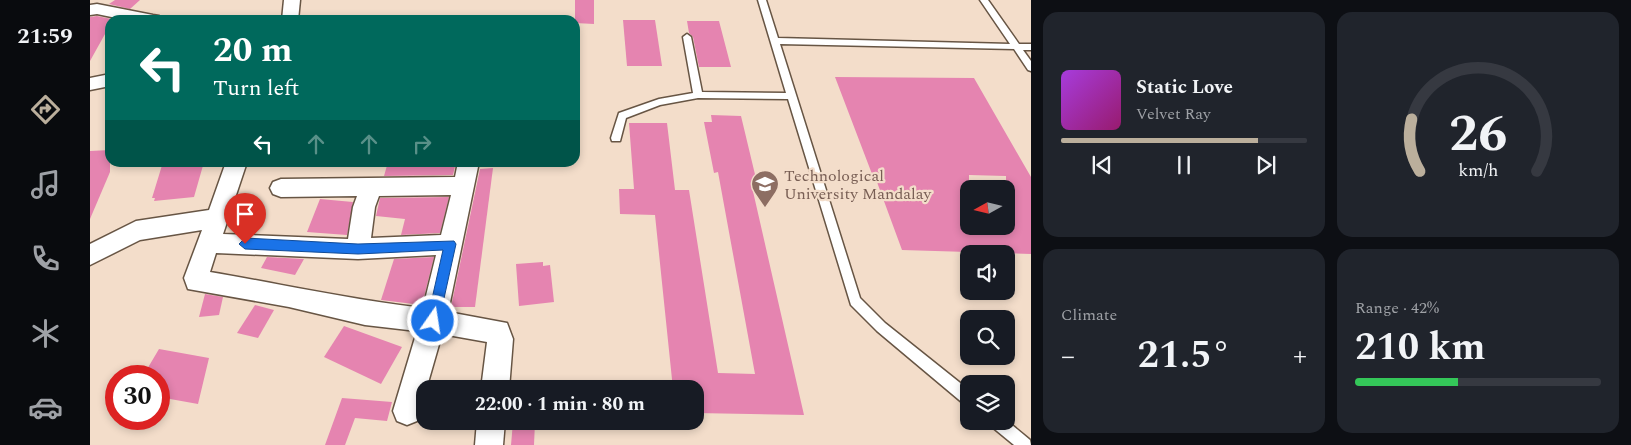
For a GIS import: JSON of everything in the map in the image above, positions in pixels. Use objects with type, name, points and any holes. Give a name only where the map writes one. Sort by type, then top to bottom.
[{"type":"street","points":[[290,15],[292,0]]},
{"type":"street","points":[[90,10],[97,9],[128,15]]},
{"type":"street","points":[[90,84],[105,81]]},
{"type":"street","points":[[235,167],[196,278],[197,281],[289,296],[365,313],[433,321],[498,332],[500,339],[495,380]]},
{"type":"street","points":[[407,411],[433,321],[468,167]]},
{"type":"street","points":[[281,188],[464,186]]},
{"type":"street","points":[[358,249],[364,207],[371,188]]},
{"type":"street","points":[[90,255],[136,231],[217,218]]},
{"type":"street","points":[[208,243],[358,249],[450,244]]},
{"type":"street","points":[[489,445],[490,430]]},
{"type":"lane","points":[[762,0],[855,301],[881,327],[960,392]]},
{"type":"lane","points":[[984,0],[1031,68]]},
{"type":"lane","points":[[687,37],[698,95]]},
{"type":"lane","points":[[776,41],[1031,47]]},
{"type":"lane","points":[[616,138],[622,116],[660,102],[698,95],[793,96]]},
{"type":"lane","points":[[1007,430],[1025,445]]},
{"type":"building","points":[[115,0],[140,0],[130,9],[109,4]]},
{"type":"building","points":[[575,0],[594,0],[594,24],[580,23],[580,15],[575,15]]},
{"type":"building","points":[[90,17],[105,18],[105,34],[90,61]]},
{"type":"building","points":[[623,20],[655,20],[662,66],[627,66]]},
{"type":"building","points":[[687,21],[719,21],[731,67],[699,67],[693,37],[689,33]]},
{"type":"building","points":[[835,77],[974,78],[1031,177],[1031,254],[1015,254],[1015,245],[960,245],[960,252],[902,250],[874,174],[872,174]]},
{"type":"building","points":[[711,115],[741,116],[758,187],[752,187],[804,415],[704,413],[704,380],[672,380],[655,215],[620,214],[619,189],[634,189],[629,123],[667,123],[675,190],[689,190],[718,373],[755,374],[718,172],[714,173],[704,122],[712,122]]},
{"type":"building","points":[[105,150],[105,167],[110,167],[110,172],[90,219],[90,151]]},
{"type":"building","points":[[161,167],[203,167],[194,197],[154,201],[155,198],[152,198]]},
{"type":"building","points":[[387,167],[455,167],[453,175],[384,176]]},
{"type":"building","points":[[493,168],[475,307],[451,307],[480,169]]},
{"type":"building","points":[[449,197],[440,233],[401,235],[405,219],[376,216],[380,198]]},
{"type":"building","points":[[320,199],[353,202],[347,235],[307,232]]},
{"type":"building","points":[[267,257],[304,259],[295,275],[261,268]]},
{"type":"building","points":[[434,257],[422,305],[381,300],[394,259]]},
{"type":"building","points":[[543,262],[543,266],[550,265],[554,302],[519,306],[516,264]]},
{"type":"building","points":[[205,294],[223,297],[219,315],[199,317]]},
{"type":"building","points":[[255,305],[274,310],[258,338],[237,333]]},
{"type":"building","points":[[344,326],[402,347],[381,384],[324,357]]},
{"type":"building","points":[[159,349],[209,358],[198,404],[170,399],[170,365],[150,365]]},
{"type":"building","points":[[342,398],[392,402],[387,421],[355,418],[345,445],[325,445]]},
{"type":"building","points":[[512,430],[535,430],[534,445],[511,445]]},
{"type":"place","name":"Technological University Mandalay","points":[[765,208]]},
{"type":"route","points":[[245,244],[358,249],[450,244],[433,321]]}]
